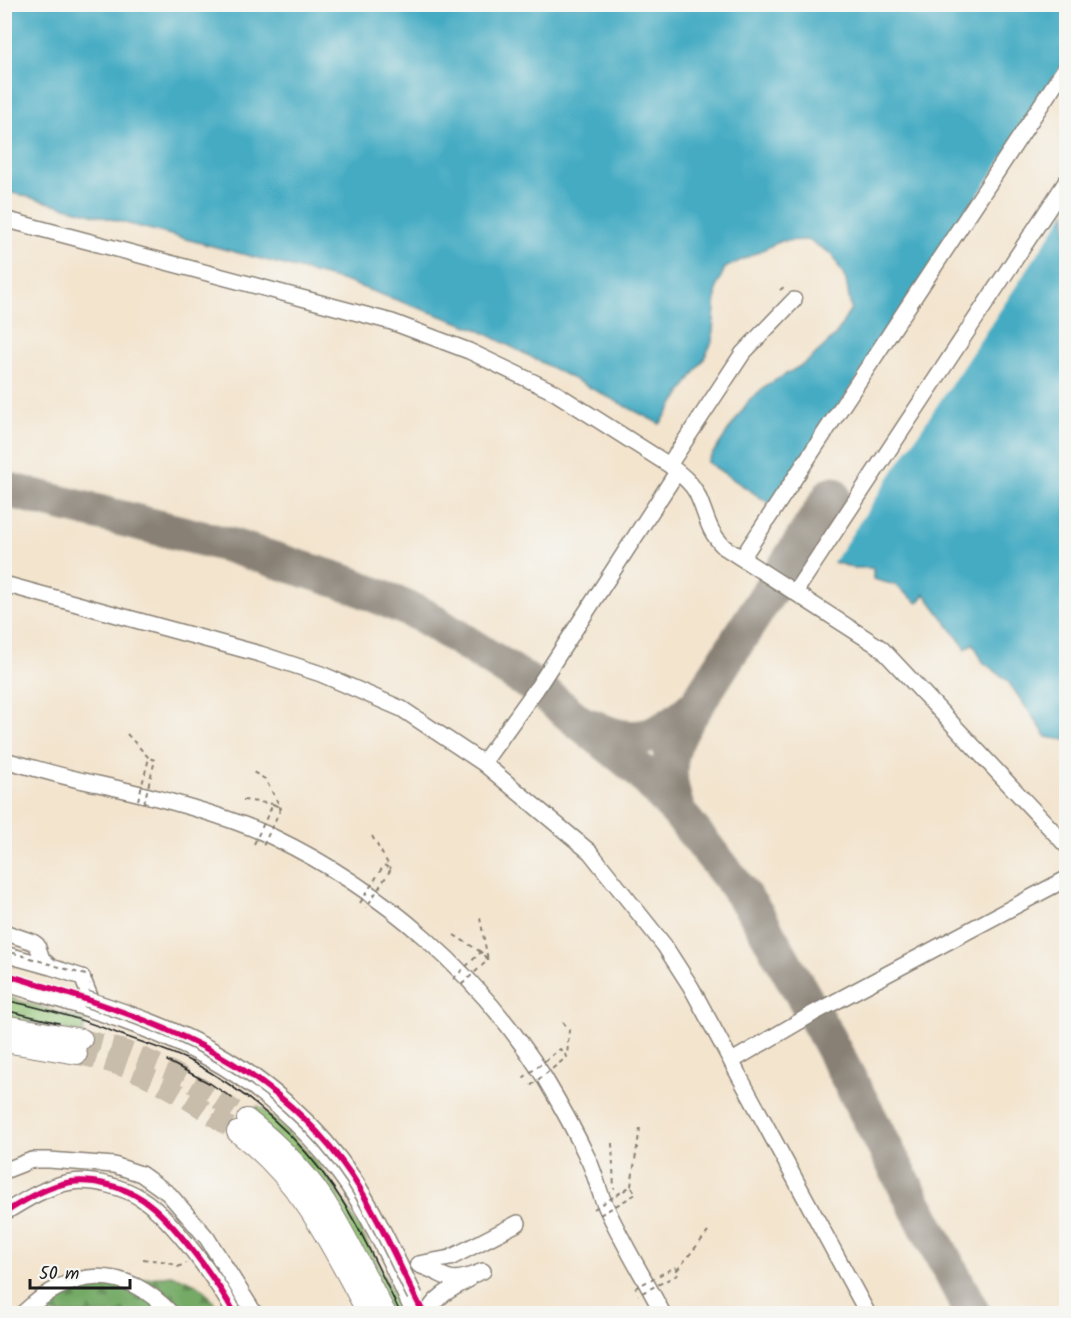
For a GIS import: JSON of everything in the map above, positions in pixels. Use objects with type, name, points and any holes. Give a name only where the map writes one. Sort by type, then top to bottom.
[{"type":"main road","points":[[4,1025],[79,1047],[4,1041]]},
{"type":"main road","points":[[368,1314],[317,1219],[242,1125],[271,1138],[292,1160],[325,1202],[386,1314]]},
{"type":"street","points":[[742,558],[1066,67]]},
{"type":"street","points":[[795,592],[1066,182]]},
{"type":"street","points":[[4,219],[392,322],[469,351],[554,392],[673,468],[695,490],[713,536],[724,547],[881,648],[1066,845]]},
{"type":"street","points":[[483,763],[537,688],[743,353],[795,300]]},
{"type":"street","points":[[4,584],[260,654],[321,674],[402,709],[483,763],[590,852],[664,945],[691,987],[868,1314]]},
{"type":"street","points":[[4,760],[206,812],[271,837],[328,867],[377,899],[421,934],[468,980],[507,1026],[544,1077],[590,1162],[603,1201],[663,1314]]},
{"type":"street","points":[[732,1061],[814,1013],[1066,879]]},
{"type":"street","points":[[4,932],[33,942],[45,963],[84,980],[93,981],[105,1008],[113,1018]]},
{"type":"street","points":[[4,952],[51,966]]},
{"type":"street","points":[[4,974],[124,1012],[183,1035],[213,1051],[270,1090],[308,1124],[353,1178],[427,1311]]},
{"type":"street","points":[[84,980],[96,1011]]},
{"type":"street","points":[[4,983],[96,1011],[205,1056],[228,1070],[277,1107],[307,1135],[340,1175],[392,1265],[414,1314]]},
{"type":"street","points":[[4,1171],[32,1160],[114,1165],[141,1174],[170,1194],[207,1238],[255,1314]]},
{"type":"street","points":[[71,1182],[73,1161]]},
{"type":"street","points":[[4,1213],[38,1193],[71,1182],[87,1182],[114,1187],[140,1197],[159,1213],[196,1256],[235,1314]]},
{"type":"street","points":[[392,1265],[398,1268],[450,1258],[518,1223]]},
{"type":"street","points":[[427,1311],[450,1258]]},
{"type":"street","points":[[418,1264],[458,1280],[483,1271],[440,1296],[427,1311]]},
{"type":"street","points":[[22,1314],[56,1288],[81,1279],[100,1277],[122,1279],[145,1290],[172,1314]]},
{"type":"path","points":[[780,290],[784,287]]},
{"type":"path","points":[[127,734],[149,758],[155,760],[144,803]]},
{"type":"path","points":[[138,800],[149,758]]},
{"type":"path","points":[[253,772],[265,779],[281,808]]},
{"type":"path","points":[[243,800],[273,804],[281,808]]},
{"type":"path","points":[[254,844],[273,804]]},
{"type":"path","points":[[262,848],[281,808]]},
{"type":"path","points":[[372,836],[391,869]]},
{"type":"path","points":[[360,903],[384,865],[391,869]]},
{"type":"path","points":[[366,908],[391,869]]},
{"type":"path","points":[[480,918],[488,960]]},
{"type":"path","points":[[454,935],[481,952],[488,960]]},
{"type":"path","points":[[4,952],[92,977],[84,980]]},
{"type":"path","points":[[453,979],[481,952]]},
{"type":"path","points":[[459,987],[488,960]]},
{"type":"path","points":[[529,1087],[567,1058],[569,1030],[564,1022]]},
{"type":"path","points":[[523,1078],[560,1049],[567,1058]]},
{"type":"path","points":[[598,1216],[636,1194],[632,1186],[640,1128]]},
{"type":"path","points":[[612,1143],[615,1196]]},
{"type":"path","points":[[594,1209],[632,1186]]},
{"type":"path","points":[[638,1295],[679,1274],[677,1270],[708,1232]]},
{"type":"path","points":[[143,1258],[169,1262],[178,1268],[196,1256]]},
{"type":"path","points":[[635,1288],[675,1267],[677,1270]]},
{"type":"green space","points":[[4,996],[85,1021],[83,1033],[5,1018]]},
{"type":"green space","points":[[258,1106],[298,1142],[332,1183],[361,1231],[403,1313],[392,1313],[252,1114]]},
{"type":"green space","points":[[170,1275],[188,1280],[200,1287],[221,1313],[38,1314],[75,1282],[125,1282]]},
{"type":"water","points":[[4,5],[1066,5],[1066,740],[1047,737],[1007,680],[983,662],[973,643],[966,649],[925,594],[918,603],[895,585],[873,579],[873,568],[854,568],[834,562],[775,507],[707,462],[750,399],[769,384],[807,362],[835,336],[851,309],[846,280],[832,254],[808,240],[781,241],[725,268],[717,286],[712,342],[704,359],[660,424],[477,329],[344,281],[5,191]]},
{"type":"pier","points":[[1066,61],[1066,211],[832,564],[773,509]]},
{"type":"taxiway","points":[[4,489],[228,545],[350,584],[424,616],[537,688],[638,769],[678,812],[757,915],[823,1030],[973,1314]]},
{"type":"taxiway","points":[[697,704],[832,494]]},
{"type":"taxiway","points":[[593,727],[623,737],[649,736],[673,724],[697,704],[681,731],[671,755],[670,781],[678,812]]},
{"type":"tunnel","points":[[82,1039],[125,1051],[168,1069],[247,1119]]},
{"type":"tunnel","points":[[77,1054],[118,1065],[145,1076],[186,1098],[237,1132]]},
{"type":"tram line","points":[[4,1000],[79,1019],[176,1055],[214,1075],[253,1102],[306,1152],[335,1190],[362,1235],[401,1314]]},
{"type":"tram line","points":[[4,1010],[59,1023]]},
{"type":"tram line","points":[[167,1061],[232,1098]]},
{"type":"cycle path","points":[[4,974],[104,1005],[152,1023],[198,1044],[241,1068],[281,1098],[319,1133],[352,1176],[381,1226],[424,1314]]},
{"type":"cycle path","points":[[4,1213],[45,1190],[71,1182],[98,1183],[126,1191],[142,1199],[167,1220],[218,1285],[235,1314]]}]
